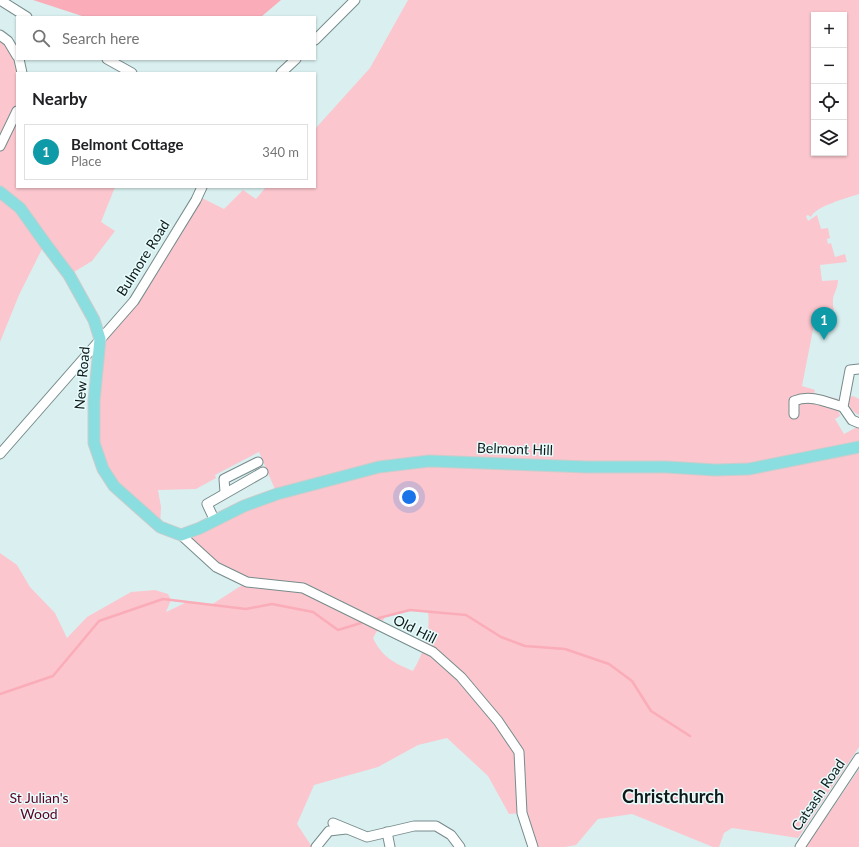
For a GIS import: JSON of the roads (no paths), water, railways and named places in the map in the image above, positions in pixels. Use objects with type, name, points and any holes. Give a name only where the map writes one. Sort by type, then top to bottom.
[{"type":"main road","name":"New Road","points":[[0,192],[20,208],[69,275],[94,320],[100,339],[94,401],[94,444],[103,469],[114,486],[160,527],[181,535]]},
{"type":"main road","name":"Belmont Hill","points":[[181,535],[215,521],[244,506],[277,494],[344,475],[404,463],[429,461],[587,467],[666,467],[715,470],[749,469],[859,447]]},
{"type":"street","points":[[0,0],[25,16]]},
{"type":"street","points":[[316,39],[355,0]]},
{"type":"street","points":[[0,35],[8,40],[16,54]]},
{"type":"street","points":[[19,60],[22,72]]},
{"type":"street","points":[[109,60],[130,72]]},
{"type":"street","points":[[283,72],[295,60]]},
{"type":"street","points":[[0,146],[16,113]]},
{"type":"street","name":"Bulmore Road","points":[[0,454],[134,301],[196,200],[202,188]]},
{"type":"street","points":[[843,407],[850,370],[859,369]]},
{"type":"street","points":[[794,414],[794,401],[805,397],[814,398],[843,407],[852,420],[859,423]]},
{"type":"street","points":[[225,492],[224,480],[258,462]]},
{"type":"street","points":[[215,521],[207,504],[225,492],[263,472]]},
{"type":"street","name":"Old Hill","points":[[181,535],[216,567],[247,582],[303,588],[433,652],[460,677],[498,721],[519,752],[522,813],[533,847]]},
{"type":"street","name":"Catsash Road","points":[[800,847],[859,758]]},
{"type":"street","points":[[333,823],[366,837],[414,826],[436,826],[451,835],[460,847]]},
{"type":"street","points":[[316,847],[329,831],[347,829]]},
{"type":"street","points":[[387,832],[390,847]]},
{"type":"waterway","points":[[0,694],[53,676],[99,621],[163,599],[246,609],[272,604],[313,612],[338,630],[361,623]]},
{"type":"waterway","points":[[375,619],[410,610],[466,615],[501,637],[525,646],[565,649],[609,664],[632,681],[651,711],[690,736]]},
{"type":"place","name":"Belmont Cottage","points":[[824,340]]},
{"type":"district","name":"Christchurch","points":[[673,797]]},
{"type":"park label","name":"St Julian's Wood","points":[[39,806]]}]
